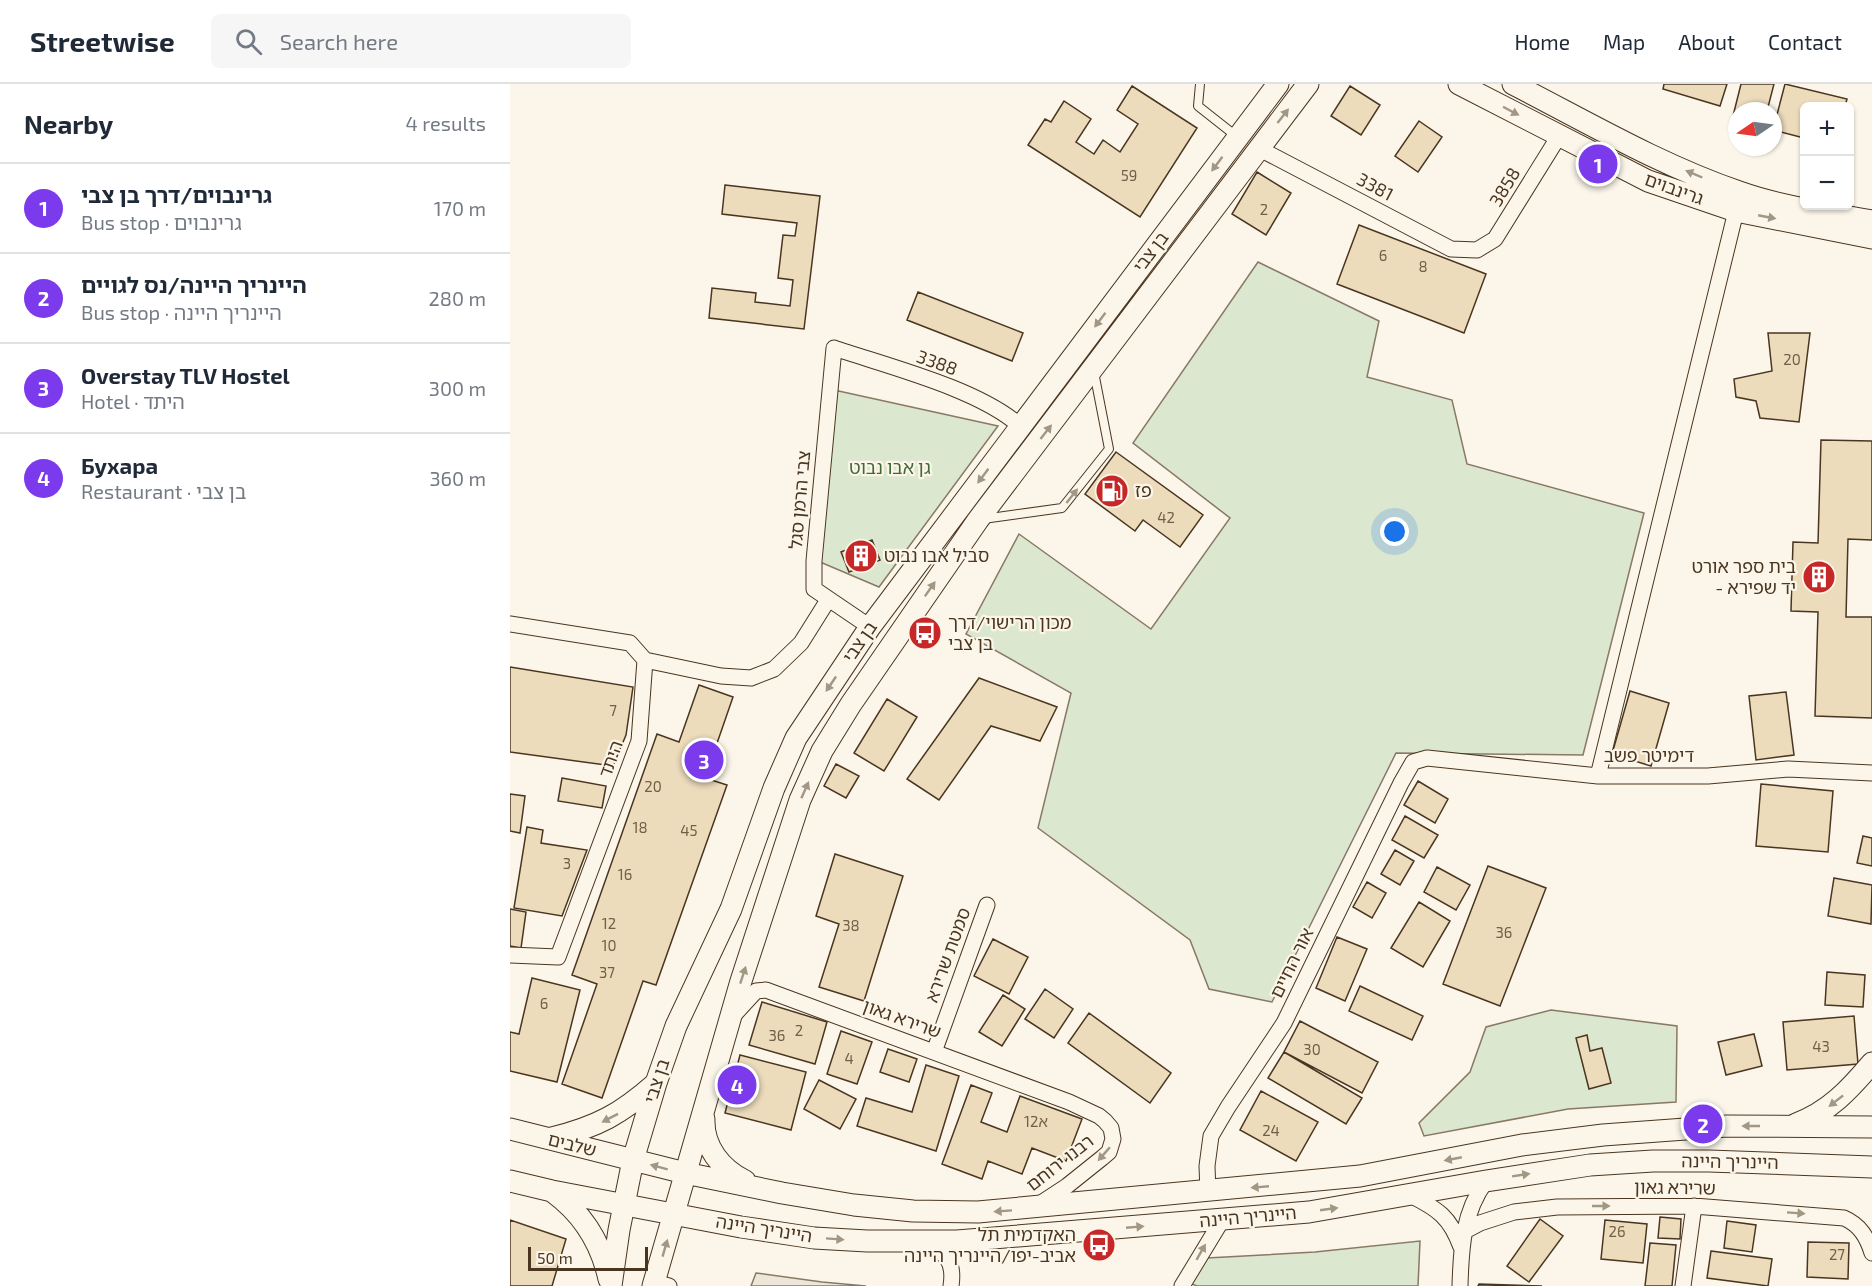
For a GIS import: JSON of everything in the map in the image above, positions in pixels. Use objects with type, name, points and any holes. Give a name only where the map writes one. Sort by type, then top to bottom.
[{"type":"main road","name":"בן צבי","points":[[610,1286],[633,1160],[656,1083],[676,1026],[731,909],[774,788],[796,738],[870,627],[1278,84]]},
{"type":"main road","name":"בן צבי","points":[[659,1285],[674,1214],[730,1020],[800,800],[822,751],[851,704],[978,520],[1308,84]]},
{"type":"main road","name":"גרינבוים","points":[[1459,84],[1648,181],[1736,210],[1872,238]]},
{"type":"main road","name":"גרינבוים","points":[[1513,84],[1655,157],[1739,192],[1810,210],[1872,221]]},
{"type":"main road","points":[[1791,1126],[1810,1119],[1834,1104],[1851,1089],[1872,1063]]},
{"type":"main road","points":[[548,1139],[575,1132],[612,1117],[633,1104],[656,1083]]},
{"type":"main road","points":[[704,1112],[706,1138],[718,1161],[727,1171],[762,1190]]},
{"type":"main road","name":"היינריך היינה","points":[[633,1160],[762,1190],[854,1205],[978,1212],[1360,1176],[1522,1145],[1603,1136],[1727,1126],[1872,1127]]},
{"type":"main road","name":"שלבים","points":[[510,1130],[633,1160]]},
{"type":"main road","name":"היינריך היינה","points":[[624,1205],[814,1238],[923,1242],[1022,1237],[1309,1212],[1486,1180],[1590,1165],[1653,1161],[1709,1161],[1872,1167]]},
{"type":"main road","points":[[510,1181],[624,1205]]},
{"type":"main road","points":[[552,1191],[568,1203],[591,1233],[606,1266],[610,1286]]},
{"type":"street","name":"3858","points":[[1477,250],[1495,239],[1558,136]]},
{"type":"street","name":"3381","points":[[1258,148],[1451,249],[1477,250]]},
{"type":"street","points":[[1598,776],[1736,210]]},
{"type":"street","name":"3388","points":[[834,348],[930,380],[973,398],[1008,415],[1020,426]]},
{"type":"street","name":"צבי הרמן סגל","points":[[834,348],[814,561],[814,589],[870,627]]},
{"type":"street","points":[[510,624],[630,643],[645,660],[721,675],[752,678],[774,669],[801,643],[828,600]]},
{"type":"street","name":"היתד","points":[[510,955],[558,957],[639,741],[645,660]]},
{"type":"street","name":"דימיטר פשב","points":[[1427,758],[1598,776],[1708,776],[1788,769],[1872,773]]},
{"type":"street","name":"אור החיים","points":[[1208,1192],[1207,1166],[1212,1136],[1228,1107],[1284,1023],[1401,783],[1413,762],[1427,758]]},
{"type":"street","name":"סמטת שרירא","points":[[934,1052],[987,905]]},
{"type":"street","name":"שרירא גאון","points":[[730,1020],[756,992],[766,990],[1070,1102]]},
{"type":"street","name":"רבנו ירוחם","points":[[1033,1208],[1067,1186],[1109,1152],[1113,1139],[1111,1128],[1099,1116],[1070,1102]]},
{"type":"street","points":[[1460,1286],[1462,1240],[1473,1202],[1486,1180]]},
{"type":"street","points":[[1410,1195],[1433,1207],[1445,1217],[1462,1240]]},
{"type":"street","points":[[1683,1286],[1694,1206]]},
{"type":"street","name":"שרירא גאון","points":[[1462,1240],[1480,1223],[1514,1212],[1557,1207],[1694,1206],[1844,1218],[1863,1232],[1872,1253]]},
{"type":"street","points":[[1182,1286],[1222,1220]]},
{"type":"street","points":[[923,1242],[945,1255],[950,1264],[951,1286]]},
{"type":"lane","points":[[1200,84],[1198,106],[1237,137]]},
{"type":"lane","points":[[978,520],[1062,508],[1108,449],[1093,369]]},
{"type":"green space","points":[[1258,262],[1379,321],[1367,377],[1452,400],[1467,464],[1644,513],[1583,755],[1396,753],[1272,1002],[1209,989],[1190,940],[1038,828],[1071,693],[966,634],[1019,534],[1151,629],[1230,518],[1133,443]]},
{"type":"green space","name":"גן אבו נבוט","points":[[834,390],[998,426],[879,587],[820,562]]},
{"type":"green space","points":[[1551,1010],[1677,1026],[1676,1102],[1568,1109],[1424,1136],[1419,1123],[1470,1072],[1486,1027]]},
{"type":"green space","points":[[1420,1241],[1418,1286],[1197,1286],[1192,1284],[1207,1258],[1315,1252]]},
{"type":"shaded area","points":[[756,1273],[822,1282],[866,1286],[751,1286]]},
{"type":"building","points":[[1664,84],[1727,84],[1720,106],[1663,89]]},
{"type":"building","points":[[1741,84],[1774,84],[1769,102],[1736,102]]},
{"type":"building","points":[[1785,84],[1847,99],[1846,102],[1800,102],[1800,137],[1782,132],[1780,102]]},
{"type":"building","points":[[1132,86],[1197,128],[1140,217],[1028,145],[1045,119],[1051,122],[1064,101],[1091,119],[1076,142],[1094,154],[1103,140],[1120,152],[1138,124],[1117,110]]},
{"type":"building","points":[[1350,86],[1380,105],[1361,135],[1331,116]]},
{"type":"building","points":[[1419,121],[1442,137],[1418,172],[1395,156]]},
{"type":"building","points":[[1257,172],[1291,193],[1266,235],[1232,214]]},
{"type":"building","points":[[725,185],[820,196],[804,329],[709,318],[712,288],[756,293],[755,302],[790,306],[793,280],[778,278],[783,235],[795,236],[797,223],[722,214]]},
{"type":"building","points":[[1359,225],[1486,274],[1464,333],[1337,284]]},
{"type":"building","points":[[918,292],[1023,333],[1012,361],[907,320]]},
{"type":"building","points":[[1768,333],[1810,333],[1799,422],[1760,418],[1756,401],[1736,397],[1734,379],[1772,371]]},
{"type":"building","name":"בית ספר אורט - יד שפירא","points":[[1821,440],[1872,441],[1872,540],[1848,539],[1846,617],[1872,617],[1872,718],[1815,716],[1818,612],[1791,611],[1793,542],[1818,543]]},
{"type":"building","points":[[1116,452],[1203,515],[1180,547],[1143,520],[1135,531],[1085,494]]},
{"type":"building","name":"סביל אבו נבוט","points":[[872,540],[880,560],[849,572],[841,552]]},
{"type":"building","points":[[510,667],[633,687],[626,735],[613,766],[510,752]]},
{"type":"building","points":[[979,678],[1057,707],[1040,741],[991,726],[939,800],[907,779]]},
{"type":"building","points":[[699,685],[733,697],[705,778],[727,785],[656,985],[643,981],[602,1098],[562,1084],[597,984],[572,975],[657,734],[679,742]]},
{"type":"building","points":[[1630,691],[1669,703],[1651,766],[1612,754]]},
{"type":"building","points":[[1786,692],[1794,755],[1756,760],[1749,696]]},
{"type":"building","points":[[887,699],[917,717],[884,771],[854,753]]},
{"type":"building","points":[[836,764],[859,776],[846,798],[824,786]]},
{"type":"building","points":[[562,778],[606,786],[602,808],[558,801]]},
{"type":"building","points":[[1418,781],[1448,799],[1435,823],[1404,805]]},
{"type":"building","points":[[1761,784],[1833,791],[1828,852],[1756,846]]},
{"type":"building","points":[[510,794],[525,796],[520,833],[510,831]]},
{"type":"building","points":[[1405,816],[1438,835],[1424,858],[1392,840]]},
{"type":"building","points":[[527,827],[543,830],[541,843],[587,850],[562,916],[514,908]]},
{"type":"building","points":[[1863,836],[1872,838],[1872,866],[1857,863]]},
{"type":"building","points":[[1395,850],[1414,861],[1400,885],[1381,874]]},
{"type":"building","points":[[835,854],[903,876],[864,1001],[819,987],[839,924],[816,916]]},
{"type":"building","points":[[1488,866],[1546,888],[1500,1006],[1443,984]]},
{"type":"building","points":[[1437,867],[1470,885],[1456,910],[1424,892]]},
{"type":"building","points":[[1834,878],[1872,885],[1871,924],[1828,916]]},
{"type":"building","points":[[1367,882],[1386,893],[1372,918],[1353,907]]},
{"type":"building","points":[[1419,902],[1450,921],[1423,967],[1391,948]]},
{"type":"building","points":[[510,909],[526,912],[521,948],[510,946]]},
{"type":"building","points":[[1337,937],[1367,949],[1345,1001],[1316,988]]},
{"type":"building","points":[[993,939],[1028,957],[1009,994],[974,976]]},
{"type":"building","points":[[1827,972],[1865,975],[1863,1007],[1825,1005]]},
{"type":"building","points":[[532,978],[580,990],[557,1082],[510,1071],[510,1032],[519,1034]]},
{"type":"building","points":[[1360,986],[1423,1016],[1412,1040],[1349,1011]]},
{"type":"building","points":[[1045,989],[1073,1009],[1054,1038],[1025,1019]]},
{"type":"building","points":[[1003,995],[1025,1009],[1002,1046],[979,1032]]},
{"type":"building","points":[[762,1002],[827,1022],[815,1064],[749,1045]]},
{"type":"building","points":[[1089,1013],[1171,1073],[1150,1103],[1068,1043]]},
{"type":"building","points":[[1854,1016],[1858,1064],[1787,1070],[1783,1022]]},
{"type":"building","points":[[1300,1021],[1378,1062],[1362,1093],[1284,1052]]},
{"type":"building","points":[[841,1031],[872,1042],[857,1084],[827,1074]]},
{"type":"building","points":[[1754,1034],[1762,1066],[1726,1075],[1718,1042]]},
{"type":"building","points":[[1587,1035],[1590,1051],[1602,1048],[1611,1083],[1589,1089],[1576,1038]]},
{"type":"building","points":[[888,1049],[917,1059],[909,1082],[880,1072]]},
{"type":"building","points":[[1284,1052],[1362,1098],[1346,1124],[1268,1078]]},
{"type":"building","points":[[740,1055],[806,1072],[791,1130],[725,1113]]},
{"type":"building","points":[[926,1065],[959,1076],[936,1151],[857,1126],[866,1098],[912,1112]]},
{"type":"building","points":[[819,1080],[856,1099],[840,1129],[804,1109]]},
{"type":"building","points":[[971,1085],[992,1093],[981,1122],[1007,1132],[1020,1096],[1082,1119],[1066,1161],[1032,1148],[1022,1174],[988,1161],[982,1179],[942,1164]]},
{"type":"building","points":[[1261,1091],[1318,1122],[1296,1161],[1240,1130]]},
{"type":"building","points":[[1660,1217],[1681,1219],[1680,1239],[1658,1238]]},
{"type":"building","points":[[1540,1219],[1563,1236],[1529,1282],[1507,1266]]},
{"type":"building","points":[[510,1220],[566,1239],[552,1286],[510,1286]]},
{"type":"building","points":[[1605,1220],[1647,1224],[1643,1263],[1601,1259]]},
{"type":"building","points":[[1727,1221],[1756,1225],[1752,1252],[1724,1248]]},
{"type":"building","points":[[1808,1242],[1849,1243],[1848,1279],[1807,1277]]},
{"type":"building","points":[[1650,1243],[1676,1245],[1672,1286],[1645,1286]]},
{"type":"building","points":[[1711,1251],[1772,1259],[1768,1286],[1707,1278]]},
{"type":"building","points":[[1479,1284],[1542,1286],[1478,1286]]},
{"type":"place","name":"גרינבוים/דרך בן צבי","points":[[1598,164]]},
{"type":"place","name":"פז","points":[[1112,491]]},
{"type":"place","name":"סביל אבו נבוט","points":[[861,556]]},
{"type":"place","name":"בית ספר אורט - יד שפירא","points":[[1819,577]]},
{"type":"place","name":"מכון הרישוי/דרך בן צבי","points":[[925,633]]},
{"type":"place","name":"Overstay TLV Hostel","points":[[704,760]]},
{"type":"place","name":"Бухара","points":[[737,1085]]},
{"type":"place","name":"היינריך היינה/נס לגויים","points":[[1703,1124]]},
{"type":"place","name":"האקדמית תל אביב-יפו/היינריך היינה","points":[[1099,1245]]}]
